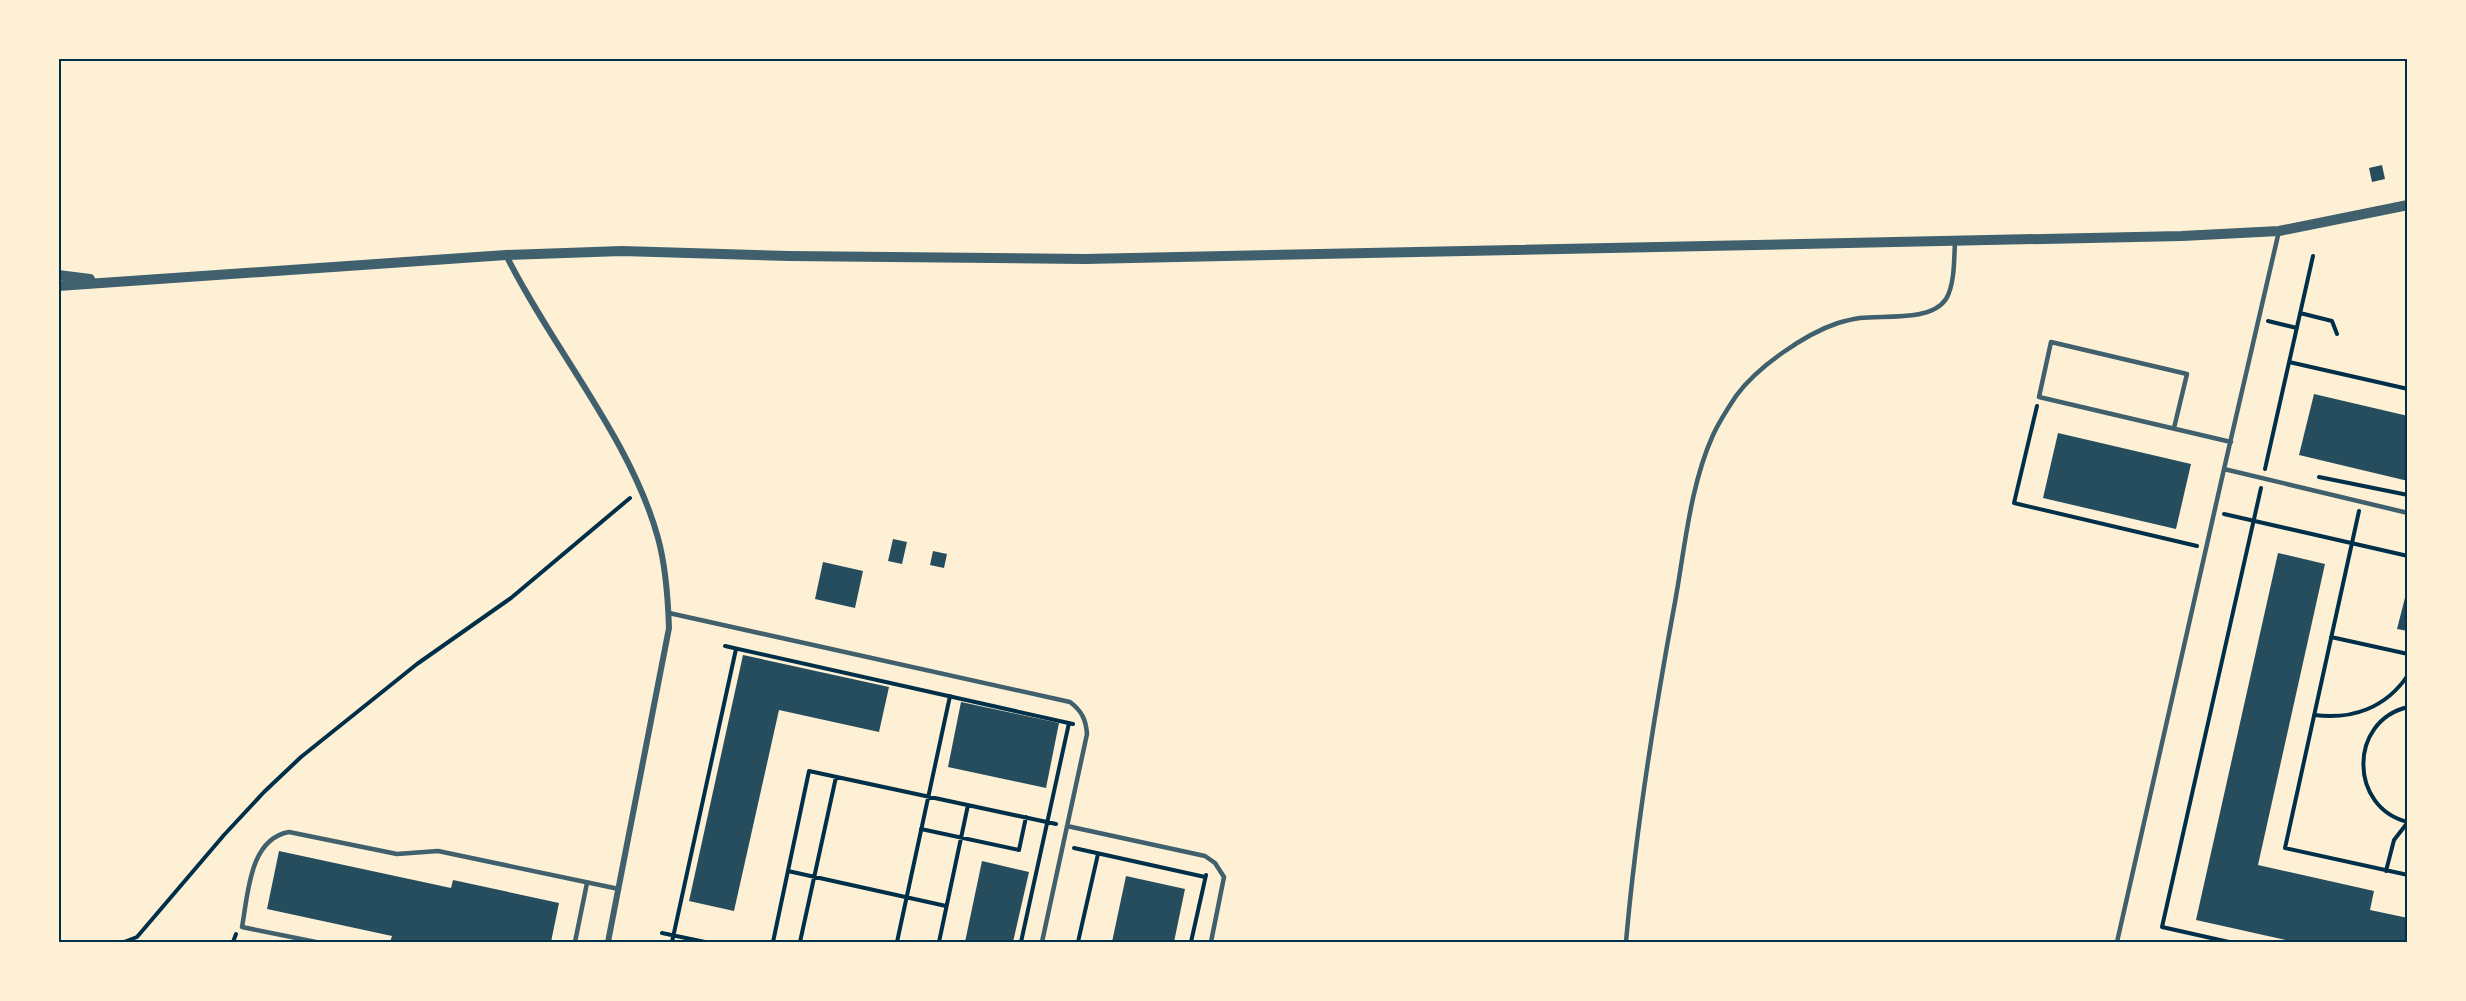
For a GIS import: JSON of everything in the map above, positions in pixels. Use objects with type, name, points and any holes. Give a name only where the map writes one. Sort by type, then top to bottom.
[{"type":"street","points":[[58,286],[506,255],[622,251],[789,256],[1085,259],[2182,236],[2279,231],[2408,205]]},
{"type":"street","points":[[506,255],[522,289],[633,471],[658,539],[667,587],[669,628],[608,942]]},
{"type":"street","points":[[58,276],[117,282]]},
{"type":"lane","points":[[2117,942],[2279,231]]},
{"type":"lane","points":[[1626,942],[1631,881],[1656,704],[1698,478],[1713,434],[1738,394],[1773,360],[1805,338],[1837,324],[1860,318],[1902,316],[1931,311],[1946,299],[1951,283],[1955,241]]},
{"type":"lane","points":[[2174,428],[2187,374],[2051,342],[2039,397],[2231,442]]},
{"type":"lane","points":[[2224,470],[2408,513]]},
{"type":"lane","points":[[669,613],[1070,702],[1079,709],[1087,734],[1042,942]]},
{"type":"lane","points":[[1067,826],[1205,856],[1215,863],[1224,877],[1211,942]]},
{"type":"lane","points":[[316,942],[242,927],[257,860],[269,841],[281,834],[289,832],[397,854],[438,851],[619,889]]},
{"type":"lane","points":[[574,942],[587,883]]},
{"type":"path","points":[[2229,942],[2162,927],[2313,256]]},
{"type":"path","points":[[2300,313],[2332,321],[2337,334]]},
{"type":"path","points":[[2259,319],[2297,328]]},
{"type":"path","points":[[2289,362],[2408,390]]},
{"type":"path","points":[[2039,397],[2014,503],[2206,548]]},
{"type":"path","points":[[2266,466],[2277,468]]},
{"type":"path","points":[[2309,475],[2408,495]]},
{"type":"path","points":[[124,942],[137,937],[224,835],[301,757],[417,664],[511,598],[631,497]]},
{"type":"path","points":[[2361,502],[2285,848],[2408,875]]},
{"type":"path","points":[[2215,512],[2408,556]]},
{"type":"path","points":[[2331,637],[2408,654]]},
{"type":"path","points":[[725,646],[1086,727]]},
{"type":"path","points":[[672,942],[736,649]]},
{"type":"path","points":[[2314,715],[2347,716],[2362,712],[2390,696],[2408,675]]},
{"type":"path","points":[[897,942],[950,696]]},
{"type":"path","points":[[1021,942],[1073,705]]},
{"type":"path","points":[[2386,871],[2394,840],[2408,822],[2389,815],[2379,806],[2365,784],[2362,764],[2365,744],[2371,733],[2390,714],[2408,707]]},
{"type":"path","points":[[773,942],[809,771],[1039,821]]},
{"type":"path","points":[[800,942],[836,777]]},
{"type":"path","points":[[939,942],[968,805]]},
{"type":"path","points":[[921,829],[1018,850],[1026,818]]},
{"type":"path","points":[[1063,846],[1205,877]]},
{"type":"path","points":[[1078,942],[1098,854]]},
{"type":"path","points":[[1191,942],[1209,859]]},
{"type":"path","points":[[788,871],[946,906]]},
{"type":"path","points":[[662,933],[705,942]]},
{"type":"building","points":[[2382,165],[2385,179],[2372,182],[2369,168]]},
{"type":"building","points":[[2314,394],[2408,416],[2408,481],[2299,455]]},
{"type":"building","points":[[2058,433],[2191,464],[2176,529],[2043,498]]},
{"type":"building","points":[[893,539],[907,542],[902,564],[888,561]]},
{"type":"building","points":[[933,551],[947,554],[944,568],[930,565]]},
{"type":"building","points":[[2278,553],[2325,564],[2258,865],[2374,891],[2370,910],[2408,918],[2408,942],[2295,942],[2196,920]]},
{"type":"building","points":[[823,562],[863,571],[855,608],[815,599]]},
{"type":"building","points":[[2408,586],[2408,631],[2397,629]]},
{"type":"building","points":[[743,655],[889,687],[879,732],[779,710],[734,911],[689,901]]},
{"type":"building","points":[[961,702],[1059,723],[1046,788],[948,767]]},
{"type":"building","points":[[279,851],[451,888],[453,880],[559,903],[551,942],[390,942],[392,936],[267,909]]},
{"type":"building","points":[[982,861],[1029,872],[1013,942],[965,942]]},
{"type":"building","points":[[1126,876],[1185,889],[1174,942],[1112,942]]}]
